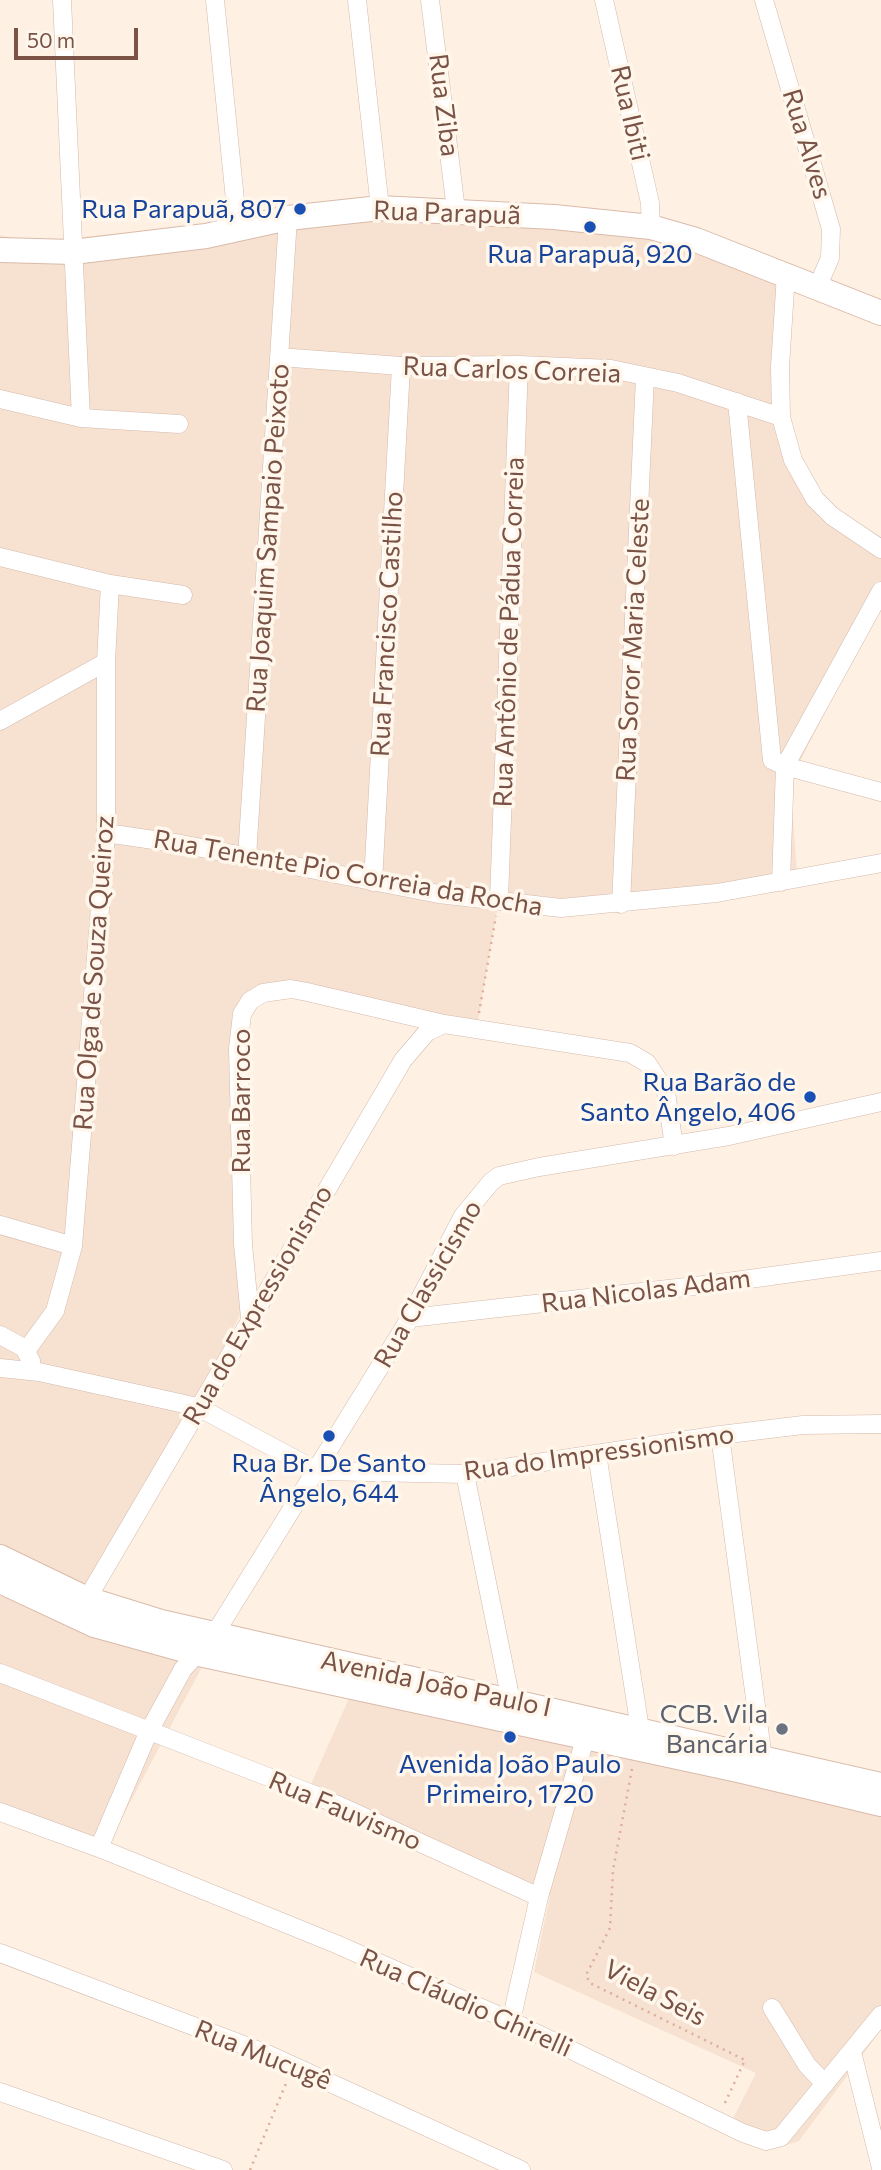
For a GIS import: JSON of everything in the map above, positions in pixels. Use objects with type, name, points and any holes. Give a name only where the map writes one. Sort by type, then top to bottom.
[{"type":"main road","name":"Rua Parapuã","points":[[0,250],[73,252],[238,230],[288,218],[380,208],[456,210],[651,227],[696,240],[881,313]]},
{"type":"main road","name":"Avenida João Paulo I","points":[[0,1557],[88,1600],[207,1645],[585,1738],[638,1739],[763,1759],[881,1785]]},
{"type":"main road","name":"Avenida João Paulo I","points":[[1,1581],[94,1625],[511,1701],[638,1739],[881,1804]]},
{"type":"main road","points":[[1,1581],[55,1600],[79,1603],[88,1600]]},
{"type":"street","points":[[62,0],[81,418]]},
{"type":"street","points":[[215,0],[238,230]]},
{"type":"street","points":[[357,0],[380,208]]},
{"type":"street","name":"Rua Ziba","points":[[430,0],[456,210]]},
{"type":"street","name":"Rua Ibiti","points":[[604,0],[650,203],[651,227]]},
{"type":"street","name":"Rua Alves","points":[[764,0],[831,229],[830,258],[817,288]]},
{"type":"street","name":"Rua Joaquim Sampaio Peixoto","points":[[247,857],[288,218]]},
{"type":"street","points":[[786,274],[780,367],[781,417],[793,460],[815,499],[832,516],[881,549]]},
{"type":"street","name":"Rua Carlos Correia","points":[[279,357],[401,366],[519,365],[611,369],[678,383],[781,417]]},
{"type":"street","name":"Rua Antônio de Pádua Correia","points":[[499,901],[519,365]]},
{"type":"street","name":"Rua Francisco Castilho","points":[[373,882],[401,366]]},
{"type":"street","name":"Rua Soror Maria Celeste","points":[[621,904],[645,377]]},
{"type":"street","points":[[0,399],[81,418],[179,424]]},
{"type":"street","points":[[737,402],[770,754],[775,763],[881,792]]},
{"type":"street","points":[[0,557],[110,584],[183,595]]},
{"type":"street","name":"Rua Olga de Souza Queiroz","points":[[26,1351],[55,1311],[73,1246],[106,833],[106,662],[110,584]]},
{"type":"street","points":[[781,882],[785,766],[881,591]]},
{"type":"street","points":[[0,721],[106,662]]},
{"type":"street","name":"Rua Tenente Pio Correia da Rocha","points":[[106,833],[439,894],[536,907],[621,904],[781,882],[881,863]]},
{"type":"street","name":"Rua Barroco","points":[[250,1318],[243,1244],[238,1049],[242,1014],[250,1001],[264,993],[291,989],[444,1024]]},
{"type":"street","points":[[444,1024],[477,1027],[630,1053],[640,1058],[653,1071],[668,1098],[674,1146]]},
{"type":"street","name":"Rua do Expressionismo","points":[[88,1600],[198,1407],[403,1060],[427,1032],[444,1024]]},
{"type":"street","name":"Rua Classicismo","points":[[99,1848],[148,1733],[183,1669],[207,1645],[317,1471],[410,1318],[475,1198],[499,1176],[674,1146],[881,1102]]},
{"type":"street","points":[[0,1225],[73,1246]]},
{"type":"street","name":"Rua Nicolas Adam","points":[[410,1318],[881,1261]]},
{"type":"street","points":[[0,1335],[26,1351],[39,1373]]},
{"type":"street","points":[[0,1368],[39,1373],[198,1407],[317,1471]]},
{"type":"street","name":"Rua do Impressionismo","points":[[317,1471],[465,1474],[803,1425],[881,1424]]},
{"type":"street","points":[[720,1435],[763,1759]]},
{"type":"street","points":[[597,1454],[638,1739]]},
{"type":"street","points":[[465,1474],[511,1701]]},
{"type":"street","name":"Rua Fauvismo","points":[[0,1673],[148,1733],[320,1797],[539,1897]]},
{"type":"street","points":[[512,2021],[539,1897],[585,1738]]},
{"type":"street","name":"Rua Cláudio Ghirelli","points":[[0,1812],[99,1848],[336,1944],[512,2021],[717,2121],[766,2141],[775,2139],[825,2084],[881,2015]]},
{"type":"street","name":"Rua Mucugê","points":[[0,1953],[293,2065],[521,2170]]},
{"type":"street","points":[[772,2008],[807,2065],[825,2084]]},
{"type":"street","points":[[852,2052],[877,2134],[881,2168]]},
{"type":"street","points":[[0,2092],[222,2170]]},
{"type":"path","points":[[477,1027],[499,901]]},
{"type":"path","name":"Viela Seis","points":[[638,1739],[613,1870],[610,1928],[586,1975],[590,1983],[745,2060],[717,2121]]},
{"type":"path","points":[[250,2170],[293,2065]]},
{"type":"shaded area","points":[[592,214],[781,262],[786,411],[809,481],[833,508],[881,537],[881,603],[790,781],[797,871],[571,908],[499,899],[477,1027],[264,993],[242,1014],[245,1304],[169,1465],[91,1594],[219,1635],[124,1814],[102,1844],[0,1810],[0,235],[30,242],[207,225]]},
{"type":"shaded area","points":[[353,1689],[881,1805],[881,2030],[799,2141],[766,2151],[725,2134],[756,2073],[534,1972],[550,1895],[304,1800]]},
{"type":"place","name":"Rua Parapuã, 807","points":[[300,209]]},
{"type":"place","name":"Rua Parapuã, 920","points":[[590,227]]},
{"type":"place","name":"Rua Barão de Santo Ângelo, 406","points":[[810,1097]]},
{"type":"place","name":"Rua Br. De Santo Ângelo, 644","points":[[329,1436]]},
{"type":"place","name":"CCB. Vila Bancária","points":[[782,1729]]},
{"type":"place","name":"Avenida João Paulo Primeiro, 1720","points":[[510,1737]]}]
